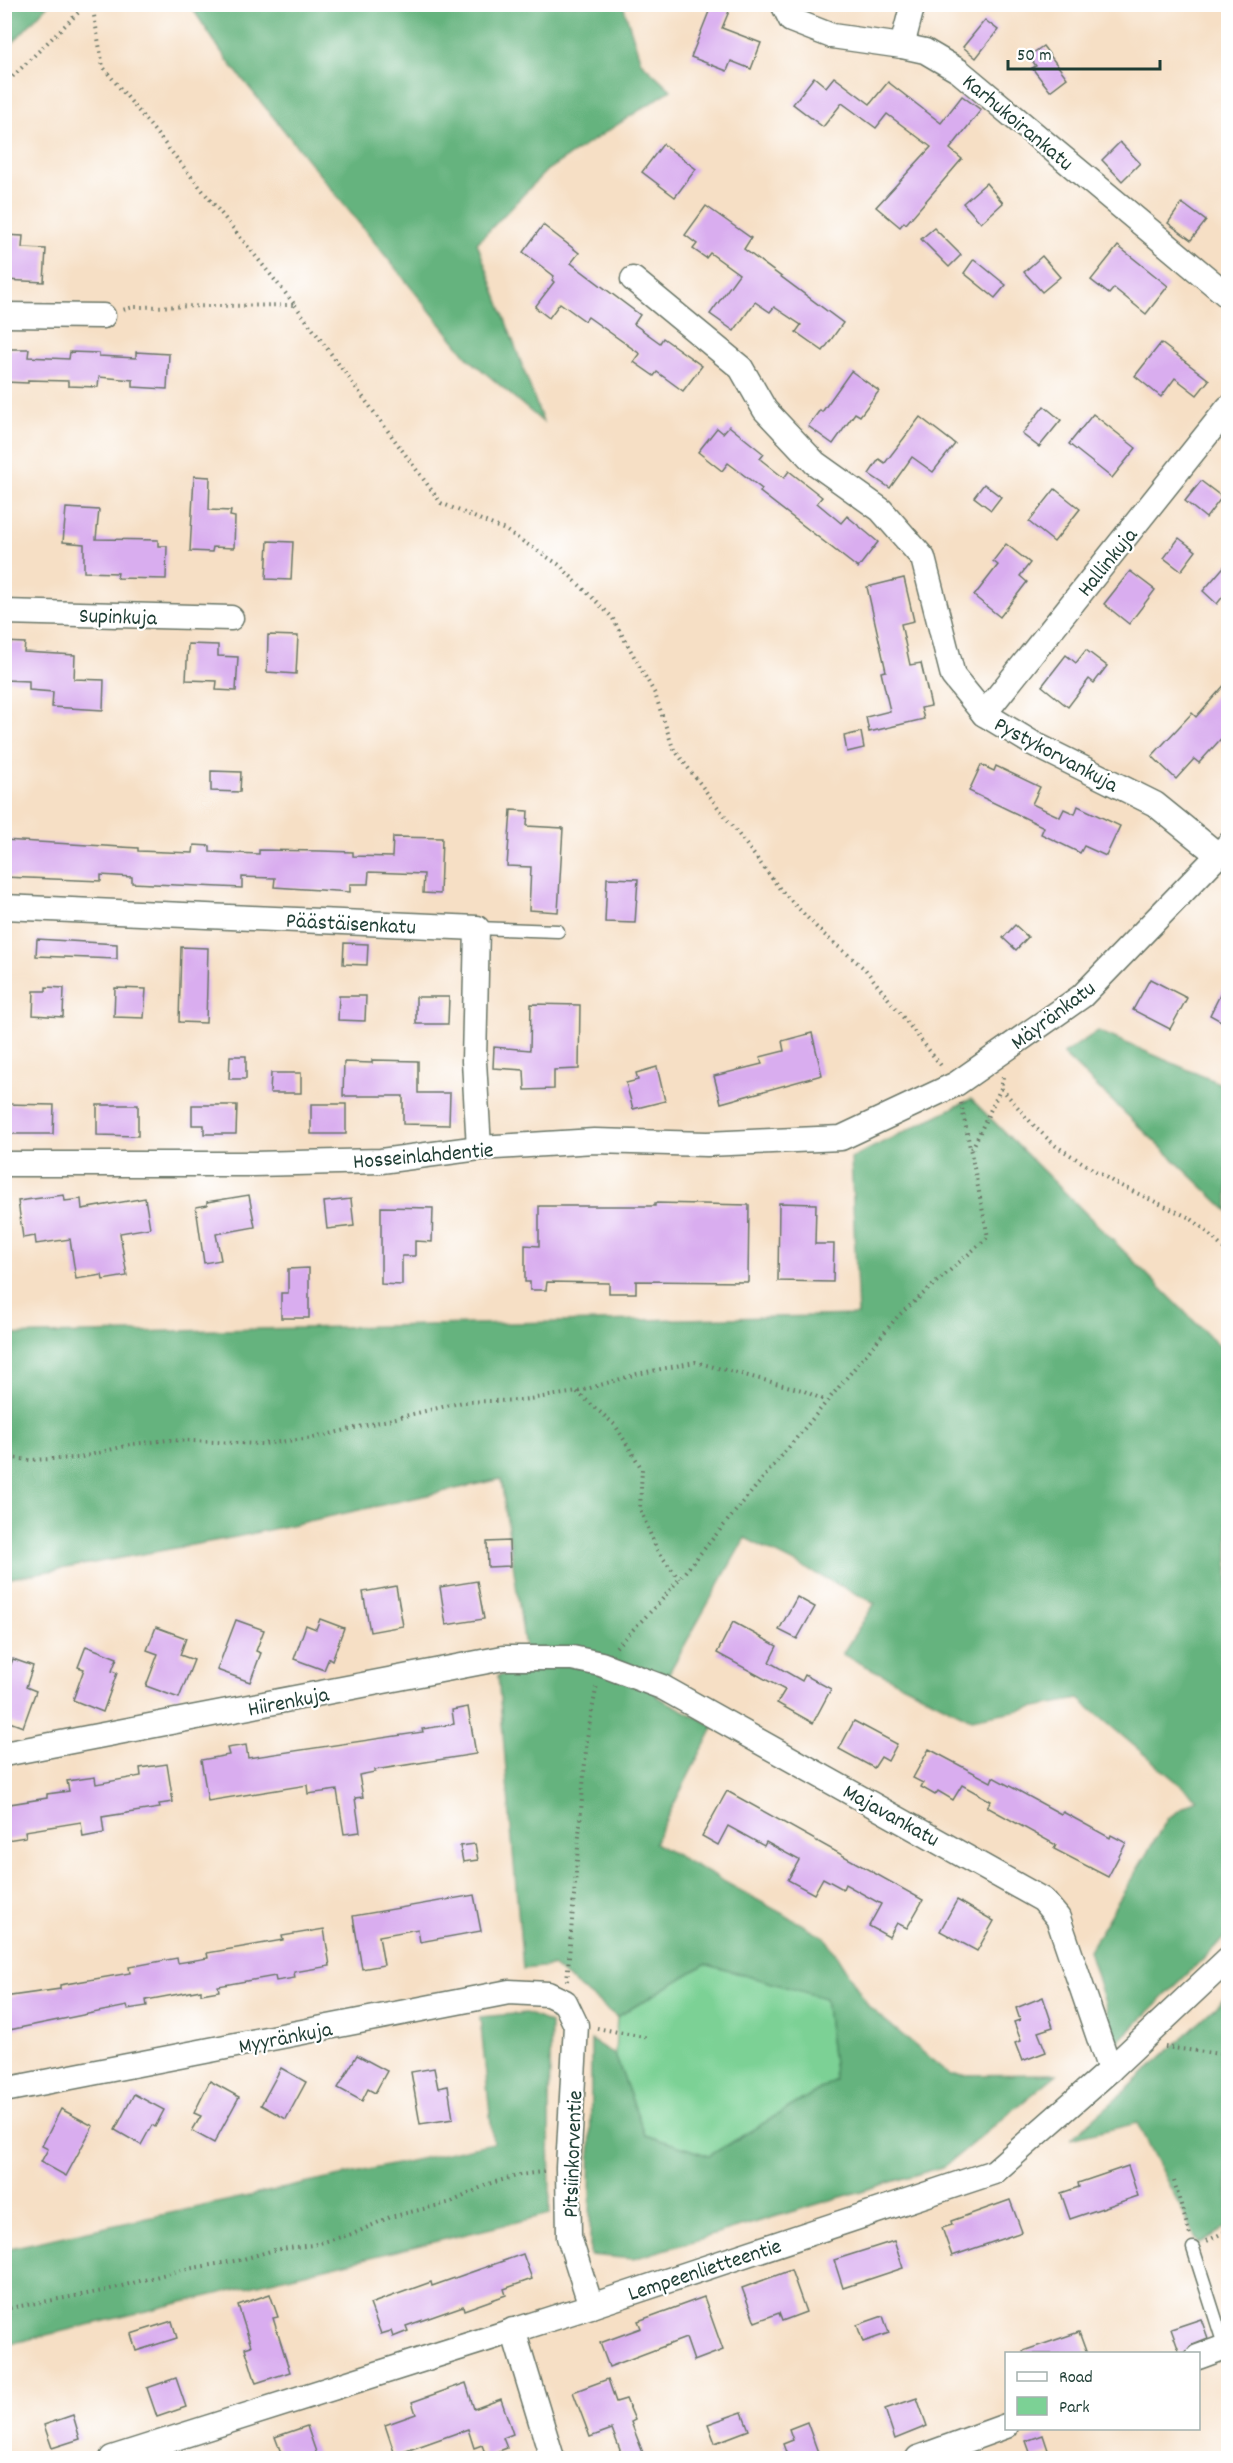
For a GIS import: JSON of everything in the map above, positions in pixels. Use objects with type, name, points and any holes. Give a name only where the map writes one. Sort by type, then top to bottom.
[{"type":"street","name":"Karhukoirankatu","points":[[783,4],[790,20],[832,36],[925,51],[959,71],[1228,296]]},
{"type":"street","points":[[902,46],[915,4]]},
{"type":"street","name":"Pystykorvankuja","points":[[633,279],[741,368],[765,410],[815,462],[880,510],[922,558],[953,676],[984,714],[1032,743],[1155,804],[1223,850]]},
{"type":"street","points":[[4,315],[103,316]]},
{"type":"street","name":"Hallinkuja","points":[[984,714],[1228,408]]},
{"type":"street","name":"Supinkuja","points":[[4,612],[231,618]]},
{"type":"street","name":"Mäyränkatu","points":[[841,1138],[956,1084],[1082,996],[1223,850]]},
{"type":"street","name":"Päästäisenkatu","points":[[4,907],[477,928]]},
{"type":"street","points":[[477,928],[474,1062],[479,1148]]},
{"type":"street","name":"Hosseinlahdentie","points":[[4,1164],[253,1164],[381,1161],[479,1148],[594,1141],[707,1144],[841,1138]]},
{"type":"street","name":"Hiirenkuja","points":[[4,1754],[503,1658],[572,1658]]},
{"type":"street","name":"Majavankatu","points":[[572,1658],[601,1664],[662,1687],[1043,1900],[1058,1918],[1110,2070]]},
{"type":"street","name":"Lempeenlietteentie","points":[[112,2458],[591,2306],[994,2172],[1110,2070],[1228,1959]]},
{"type":"street","name":"Myyränkuja","points":[[4,2091],[509,1992],[548,1994],[565,2002]]},
{"type":"street","name":"Pitsiinkorventie","points":[[565,2002],[576,2025],[568,2168],[569,2237],[591,2306]]},
{"type":"street","points":[[513,2330],[552,2458]]},
{"type":"street","points":[[1200,2356],[1227,2347]]},
{"type":"street","points":[[918,2458],[1005,2426]]},
{"type":"lane","points":[[477,928],[558,931]]},
{"type":"lane","points":[[1193,2248],[1227,2347]]},
{"type":"path","points":[[4,85],[90,4]]},
{"type":"path","points":[[90,4],[103,67],[295,305],[441,503],[506,530],[558,564],[612,617],[655,694],[673,748],[780,889],[821,932],[865,969],[956,1084],[972,1149],[988,1237],[898,1316],[680,1579],[601,1664],[587,1738],[565,2002]]},
{"type":"path","points":[[103,316],[134,307],[295,305]]},
{"type":"path","points":[[972,1149],[1001,1088],[1004,1051]]},
{"type":"path","points":[[1001,1088],[1036,1128],[1056,1146],[1115,1183],[1190,1218],[1228,1253]]},
{"type":"path","points":[[4,1457],[30,1460],[78,1458],[133,1444],[168,1440],[262,1444],[313,1438],[463,1402],[522,1400],[577,1392],[638,1374],[695,1362],[802,1389],[826,1401]]},
{"type":"path","points":[[577,1392],[615,1425],[642,1469],[640,1509],[657,1550],[680,1579]]},
{"type":"path","points":[[576,2025],[649,2038]]},
{"type":"path","points":[[1140,2042],[1228,2055]]},
{"type":"path","points":[[4,2309],[103,2291],[181,2270],[240,2260],[274,2250],[313,2245],[355,2233],[390,2217],[452,2202],[488,2184],[520,2175],[568,2168]]},
{"type":"path","points":[[1174,2181],[1193,2248],[1228,2230]]},
{"type":"green space","points":[[4,5],[48,5],[5,51]]},
{"type":"green space","points":[[190,5],[623,5],[641,62],[671,90],[547,170],[477,243],[543,422],[469,359],[227,60]]},
{"type":"green space","points":[[1098,1031],[1228,1087],[1228,1211],[1063,1054]]},
{"type":"green space","points":[[971,1099],[1228,1355],[1228,1934],[1117,2043],[1089,1950],[1168,1818],[1197,1799],[1079,1699],[971,1719],[842,1654],[875,1603],[745,1538],[656,1696],[714,1726],[654,1843],[825,1937],[869,2007],[950,2075],[1057,2074],[945,2166],[633,2259],[590,2255],[591,2040],[615,2055],[645,2135],[709,2156],[835,2080],[825,1998],[705,1964],[617,2017],[552,1966],[523,1969],[498,1676],[528,1669],[501,1479],[236,1537],[5,1579],[4,1335],[858,1315],[851,1158]]},
{"type":"green space","points":[[705,1964],[825,1998],[835,2080],[709,2156],[645,2135],[615,2055],[617,2017]]},
{"type":"green space","points":[[1228,1995],[1228,2226],[1199,2244],[1137,2123],[1070,2139]]},
{"type":"green space","points":[[526,2013],[551,2023],[550,2214],[5,2345],[5,2249],[493,2143],[480,2017]]},
{"type":"building","points":[[712,4],[732,4],[722,28],[761,43],[751,69],[731,61],[727,71],[691,57]]},
{"type":"building","points":[[985,20],[998,30],[976,58],[963,47]]},
{"type":"building","points":[[1043,46],[1067,78],[1050,91],[1032,68],[1036,66],[1029,56]]},
{"type":"building","points":[[814,77],[826,87],[834,77],[870,104],[888,82],[941,123],[962,96],[981,110],[950,149],[962,159],[906,224],[904,222],[900,227],[876,207],[931,147],[887,114],[876,128],[842,103],[823,127],[793,104]]},
{"type":"building","points":[[1120,142],[1140,163],[1122,181],[1102,160]]},
{"type":"building","points":[[663,144],[696,169],[675,197],[642,172]]},
{"type":"building","points":[[986,183],[1003,203],[981,223],[963,203]]},
{"type":"building","points":[[1182,203],[1206,221],[1191,240],[1168,223]]},
{"type":"building","points":[[706,206],[751,238],[744,249],[843,323],[823,351],[796,332],[801,325],[774,307],[770,312],[755,302],[734,331],[710,314],[739,274],[710,253],[706,258],[693,249],[697,244],[685,235]]},
{"type":"building","points":[[543,225],[579,253],[571,263],[640,315],[634,324],[660,343],[663,338],[702,366],[683,391],[657,372],[654,376],[634,362],[640,354],[588,317],[585,321],[560,303],[549,318],[535,307],[554,282],[552,280],[554,276],[523,252]]},
{"type":"building","points":[[934,228],[961,255],[949,267],[921,239]]},
{"type":"building","points":[[4,235],[23,236],[22,248],[46,249],[44,282],[4,280]]},
{"type":"building","points":[[1118,246],[1168,286],[1146,314],[1114,288],[1109,294],[1091,280]]},
{"type":"building","points":[[1042,256],[1060,277],[1042,292],[1024,272]]},
{"type":"building","points":[[974,259],[1006,285],[995,298],[964,273]]},
{"type":"building","points":[[1161,343],[1209,380],[1197,395],[1175,378],[1161,397],[1135,376]]},
{"type":"building","points":[[4,349],[29,349],[28,357],[69,359],[70,352],[136,358],[136,352],[169,354],[167,389],[133,387],[133,380],[99,377],[98,387],[68,386],[68,381],[4,382]]},
{"type":"building","points":[[851,371],[879,391],[860,416],[855,413],[833,444],[808,426],[820,410],[822,412]]},
{"type":"building","points":[[1044,406],[1061,420],[1039,447],[1022,434]]},
{"type":"building","points":[[1093,414],[1136,448],[1112,478],[1069,444]]},
{"type":"building","points":[[920,417],[955,444],[933,472],[912,457],[890,488],[869,474],[879,459],[885,463]]},
{"type":"building","points":[[729,426],[764,454],[760,459],[784,478],[789,471],[822,497],[817,503],[841,523],[847,516],[878,542],[858,568],[760,492],[762,489],[728,463],[722,471],[698,452],[717,428],[723,433]]},
{"type":"building","points":[[194,476],[210,477],[209,510],[231,511],[230,516],[235,517],[234,548],[213,547],[212,552],[190,551]]},
{"type":"building","points":[[1201,481],[1222,497],[1206,518],[1185,501]]},
{"type":"building","points":[[984,484],[1001,497],[991,510],[974,497]]},
{"type":"building","points":[[1055,489],[1080,509],[1054,542],[1029,522]]},
{"type":"building","points":[[66,508],[99,510],[96,539],[158,540],[158,546],[167,546],[166,579],[117,578],[118,573],[84,572],[84,544],[63,542]]},
{"type":"building","points":[[1179,538],[1196,551],[1181,571],[1164,558]]},
{"type":"building","points":[[268,541],[293,542],[291,580],[266,579]]},
{"type":"building","points":[[1006,544],[1030,563],[1020,576],[1027,582],[1000,617],[974,596],[998,565],[993,561]]},
{"type":"building","points":[[1228,562],[1228,590],[1217,604],[1203,591]]},
{"type":"building","points":[[1130,571],[1155,590],[1129,624],[1104,604]]},
{"type":"building","points":[[904,578],[914,621],[901,624],[910,665],[921,663],[931,706],[921,708],[924,719],[869,732],[866,717],[890,711],[881,672],[886,671],[867,587]]},
{"type":"building","points":[[268,635],[298,636],[296,674],[267,672]]},
{"type":"building","points":[[4,642],[25,643],[24,652],[75,655],[74,679],[104,680],[103,710],[52,707],[53,692],[29,690],[29,681],[4,680]]},
{"type":"building","points":[[188,644],[218,645],[218,656],[238,657],[236,691],[216,690],[217,681],[186,680]]},
{"type":"building","points":[[1086,650],[1107,666],[1094,683],[1089,679],[1068,707],[1042,686],[1066,655],[1076,663]]},
{"type":"building","points":[[1228,681],[1228,731],[1199,763],[1194,759],[1176,779],[1152,756],[1192,713],[1196,717]]},
{"type":"building","points":[[861,732],[864,748],[847,752],[844,736]]},
{"type":"building","points":[[981,765],[994,771],[996,766],[1040,787],[1032,804],[1060,817],[1064,809],[1075,814],[1078,806],[1120,826],[1106,856],[1084,846],[1080,853],[1041,834],[1044,827],[969,791]]},
{"type":"building","points":[[211,771],[241,772],[240,792],[211,791]]},
{"type":"building","points":[[511,810],[528,811],[527,826],[563,828],[558,912],[529,910],[531,867],[507,866]]},
{"type":"building","points":[[393,837],[442,838],[440,894],[423,893],[424,874],[369,872],[368,884],[350,884],[350,892],[274,887],[275,878],[242,877],[242,888],[132,883],[132,877],[101,875],[101,881],[4,877],[4,840],[138,848],[138,851],[193,853],[194,845],[210,846],[210,852],[259,854],[259,850],[322,851],[353,852],[353,856],[392,857]]},
{"type":"building","points":[[607,878],[638,879],[635,923],[605,922]]},
{"type":"building","points":[[1015,925],[1028,937],[1016,950],[1003,938]]},
{"type":"building","points":[[37,939],[117,944],[117,959],[36,956]]},
{"type":"building","points":[[344,943],[368,944],[367,965],[343,964]]},
{"type":"building","points":[[181,947],[208,948],[206,1023],[179,1022]]},
{"type":"building","points":[[1150,979],[1187,998],[1170,1029],[1133,1010]]},
{"type":"building","points":[[1228,979],[1228,1025],[1210,1015]]},
{"type":"building","points":[[46,987],[64,988],[63,1017],[33,1015],[34,991],[46,991]]},
{"type":"building","points":[[115,988],[146,989],[144,1018],[114,1017]]},
{"type":"building","points":[[339,996],[366,996],[365,1021],[338,1020]]},
{"type":"building","points":[[416,997],[449,997],[448,1024],[416,1024]]},
{"type":"building","points":[[531,1004],[580,1005],[579,1069],[554,1070],[554,1089],[525,1090],[524,1070],[493,1068],[494,1047],[530,1050]]},
{"type":"building","points":[[812,1033],[822,1075],[721,1103],[714,1076],[762,1064],[760,1057],[784,1051],[782,1041]]},
{"type":"building","points":[[230,1056],[246,1056],[246,1079],[229,1079]]},
{"type":"building","points":[[372,1060],[418,1061],[418,1093],[450,1093],[449,1125],[403,1124],[403,1096],[343,1096],[344,1062],[372,1063]]},
{"type":"building","points":[[657,1067],[665,1101],[633,1109],[626,1083],[638,1080],[636,1073]]},
{"type":"building","points":[[271,1073],[301,1073],[301,1093],[270,1093]]},
{"type":"building","points":[[4,1104],[54,1105],[53,1134],[8,1134],[8,1131],[4,1131]]},
{"type":"building","points":[[311,1104],[346,1104],[346,1134],[311,1134]]},
{"type":"building","points":[[97,1105],[138,1105],[138,1136],[97,1135]]},
{"type":"building","points":[[192,1105],[237,1105],[236,1134],[204,1134],[204,1125],[192,1125]]},
{"type":"building","points":[[64,1195],[65,1201],[81,1199],[82,1209],[145,1198],[150,1228],[120,1233],[127,1276],[103,1280],[102,1275],[76,1279],[70,1239],[36,1244],[35,1236],[23,1238],[18,1201]]},
{"type":"building","points":[[249,1195],[255,1227],[216,1234],[221,1260],[204,1263],[196,1207],[207,1205],[207,1202]]},
{"type":"building","points":[[351,1199],[354,1226],[327,1229],[324,1202]]},
{"type":"building","points":[[655,1203],[749,1205],[748,1282],[636,1281],[636,1293],[609,1293],[609,1283],[547,1282],[546,1290],[530,1290],[530,1282],[525,1282],[525,1245],[539,1246],[539,1206],[655,1206]]},
{"type":"building","points":[[779,1203],[816,1204],[815,1244],[834,1244],[833,1282],[778,1281]]},
{"type":"building","points":[[381,1207],[433,1208],[432,1242],[415,1241],[415,1256],[402,1256],[402,1285],[381,1284]]},
{"type":"building","points":[[309,1268],[309,1318],[281,1318],[281,1293],[288,1293],[288,1269]]},
{"type":"building","points":[[509,1541],[510,1566],[488,1567],[487,1542]]},
{"type":"building","points":[[477,1581],[484,1619],[446,1625],[440,1587]]},
{"type":"building","points":[[396,1586],[403,1626],[370,1632],[363,1592]]},
{"type":"building","points":[[797,1597],[815,1607],[797,1639],[779,1630]]},
{"type":"building","points":[[320,1619],[344,1628],[332,1660],[329,1658],[324,1670],[294,1659],[306,1625],[316,1629]]},
{"type":"building","points":[[236,1620],[264,1630],[256,1651],[261,1653],[250,1682],[217,1670]]},
{"type":"building","points":[[733,1622],[777,1646],[769,1662],[802,1681],[805,1675],[831,1689],[813,1723],[777,1703],[785,1690],[717,1653]]},
{"type":"building","points":[[156,1627],[186,1638],[180,1655],[194,1660],[179,1698],[146,1686],[158,1654],[147,1650]]},
{"type":"building","points":[[86,1646],[117,1658],[112,1671],[117,1673],[103,1712],[73,1700],[84,1669],[78,1667]]},
{"type":"building","points":[[13,1659],[33,1666],[26,1687],[36,1691],[23,1727],[4,1720],[4,1682]]},
{"type":"building","points":[[468,1707],[476,1754],[375,1770],[375,1772],[359,1775],[363,1797],[355,1798],[360,1832],[344,1834],[337,1790],[308,1794],[307,1785],[208,1801],[201,1760],[229,1755],[227,1748],[246,1745],[248,1758],[423,1732],[422,1729],[454,1724],[452,1710]]},
{"type":"building","points":[[854,1721],[897,1744],[888,1761],[881,1757],[874,1768],[839,1749]]},
{"type":"building","points":[[929,1749],[991,1782],[993,1777],[1061,1814],[1063,1812],[1110,1838],[1111,1835],[1126,1843],[1108,1877],[1054,1849],[1056,1845],[987,1807],[991,1801],[962,1785],[953,1800],[938,1791],[935,1795],[921,1787],[923,1783],[913,1778]]},
{"type":"building","points":[[167,1764],[173,1802],[159,1804],[160,1808],[102,1817],[104,1833],[83,1837],[81,1822],[25,1831],[26,1837],[7,1840],[4,1829],[4,1805],[47,1798],[47,1794],[69,1791],[67,1781],[95,1777],[96,1784],[141,1776],[140,1768]]},
{"type":"building","points":[[727,1791],[923,1900],[907,1928],[897,1923],[889,1937],[869,1926],[881,1904],[845,1884],[843,1889],[823,1878],[814,1894],[788,1880],[799,1860],[766,1842],[764,1846],[728,1826],[718,1845],[702,1836]]},
{"type":"building","points":[[475,1844],[478,1860],[463,1862],[460,1846]]},
{"type":"building","points":[[474,1895],[481,1931],[420,1942],[418,1929],[379,1936],[384,1965],[362,1969],[353,1916]]},
{"type":"building","points":[[957,1900],[994,1921],[977,1951],[940,1931]]},
{"type":"building","points":[[324,1929],[330,1966],[294,1972],[295,1978],[276,1981],[275,1976],[218,1986],[219,1991],[201,1994],[201,1990],[146,2000],[147,2006],[128,2009],[127,2006],[4,2031],[4,1997],[60,1989],[60,1985],[130,1973],[129,1967],[177,1958],[178,1963],[208,1958],[207,1953],[283,1940],[282,1936]]},
{"type":"building","points":[[1043,1997],[1053,2027],[1038,2032],[1046,2052],[1022,2061],[1015,2043],[1021,2041],[1014,2022],[1020,2020],[1016,2008]]},
{"type":"building","points":[[357,2055],[387,2071],[375,2093],[368,2089],[362,2101],[338,2088]]},
{"type":"building","points":[[281,2068],[306,2082],[286,2119],[261,2105]]},
{"type":"building","points":[[434,2068],[438,2088],[448,2086],[453,2119],[420,2124],[411,2072]]},
{"type":"building","points":[[210,2081],[239,2097],[214,2143],[192,2131],[201,2116],[194,2113]]},
{"type":"building","points":[[134,2094],[164,2110],[155,2127],[152,2125],[141,2145],[115,2130]]},
{"type":"building","points":[[61,2109],[93,2126],[66,2176],[41,2162],[48,2149],[42,2146]]},
{"type":"building","points":[[1128,2166],[1138,2196],[1070,2219],[1061,2193],[1079,2187],[1078,2183]]},
{"type":"building","points":[[1010,2200],[1022,2232],[952,2256],[942,2228],[952,2225],[951,2221]]},
{"type":"building","points":[[894,2241],[903,2268],[843,2288],[834,2260]]},
{"type":"building","points":[[523,2254],[532,2279],[504,2289],[506,2295],[464,2310],[463,2306],[406,2326],[408,2331],[393,2337],[391,2331],[381,2334],[370,2304],[431,2282],[432,2286]]},
{"type":"building","points":[[791,2270],[806,2312],[782,2321],[779,2313],[755,2322],[742,2288]]},
{"type":"building","points":[[270,2294],[278,2317],[273,2318],[290,2372],[256,2383],[245,2348],[251,2346],[238,2305]]},
{"type":"building","points":[[704,2297],[723,2350],[694,2361],[686,2338],[609,2367],[600,2343],[641,2328],[638,2321]]},
{"type":"building","points":[[883,2316],[889,2333],[863,2342],[857,2325]]},
{"type":"building","points":[[1201,2319],[1208,2338],[1193,2344],[1186,2352],[1179,2352],[1171,2329]]},
{"type":"building","points":[[172,2321],[177,2338],[136,2351],[131,2334]]},
{"type":"building","points":[[1079,2332],[1086,2352],[1023,2352]]},
{"type":"building","points":[[176,2378],[186,2407],[157,2417],[147,2388]]},
{"type":"building","points":[[608,2379],[616,2402],[626,2399],[635,2420],[631,2422],[645,2458],[623,2458],[612,2429],[590,2437],[573,2392]]},
{"type":"building","points":[[466,2383],[474,2409],[501,2399],[513,2434],[503,2438],[507,2448],[486,2456],[482,2445],[474,2448],[468,2429],[395,2455],[385,2425],[416,2414],[412,2402]]},
{"type":"building","points":[[917,2398],[927,2426],[895,2439],[885,2409]]},
{"type":"building","points":[[742,2412],[749,2430],[715,2443],[708,2424]]},
{"type":"building","points":[[73,2415],[80,2439],[52,2448],[44,2425]]},
{"type":"building","points":[[807,2422],[820,2458],[788,2458],[783,2444],[793,2440],[789,2429]]},
{"type":"building","points":[[307,2426],[318,2458],[283,2458],[275,2437]]},
{"type":"building","points":[[1043,2435],[1049,2453],[1032,2458],[1026,2441]]}]
